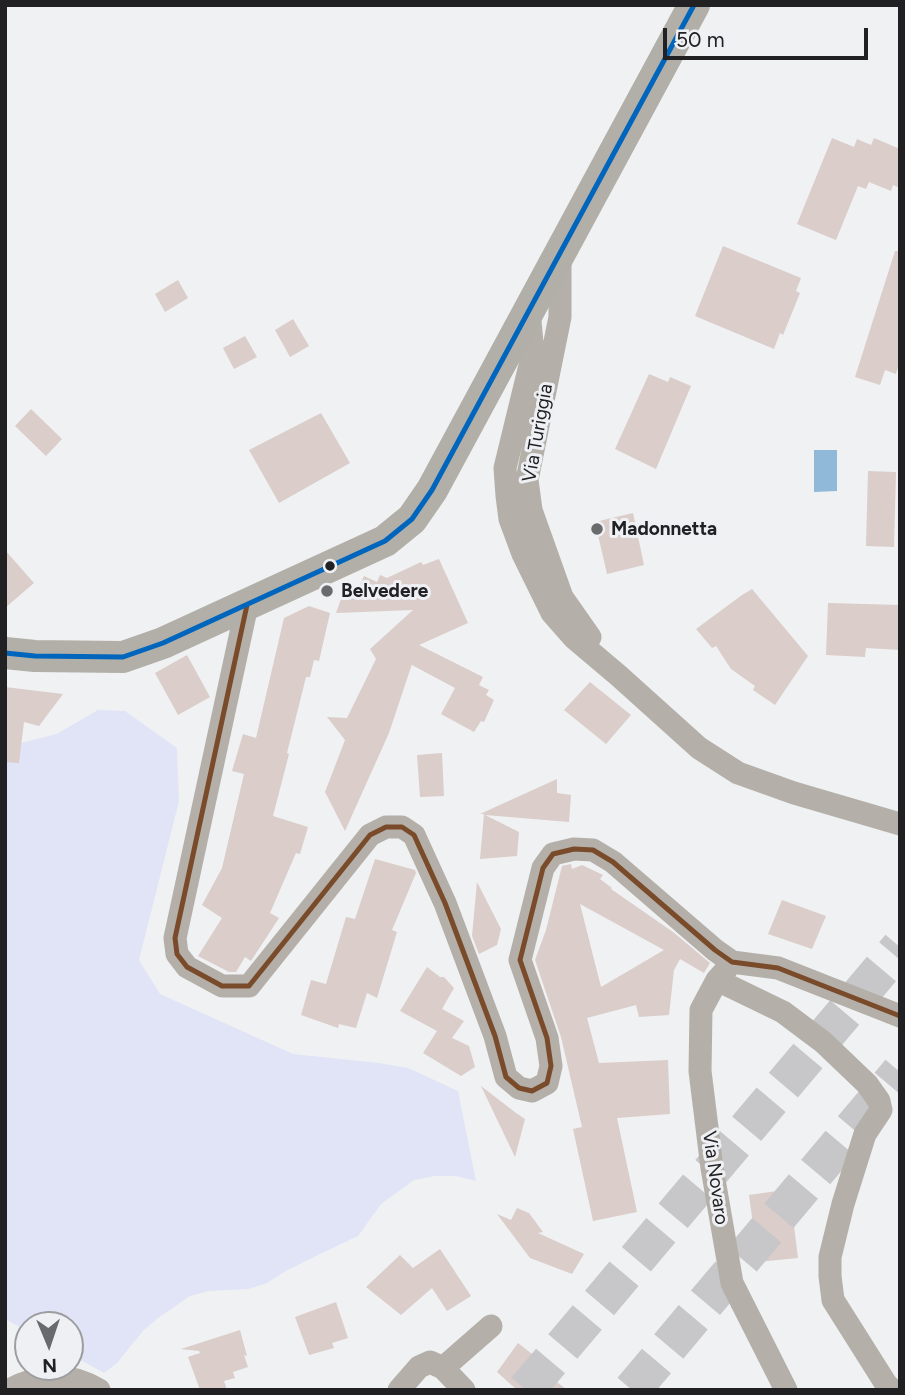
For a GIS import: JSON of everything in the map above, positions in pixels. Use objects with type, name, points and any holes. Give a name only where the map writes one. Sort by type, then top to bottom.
[{"type":"street","points":[[5,653],[123,657],[163,643],[385,541],[412,519],[432,489],[694,5]]},
{"type":"street","name":"Via Turiggia","points":[[561,252],[561,317],[527,480],[531,510],[562,597],[619,676]]},
{"type":"street","name":"Via Turiggia","points":[[529,311],[533,353],[505,468],[507,496],[510,519],[523,554],[552,613],[574,638],[699,748],[738,773],[794,793],[900,824]]},
{"type":"street","points":[[247,605],[175,938],[177,954],[187,967],[222,986],[249,986],[370,835],[386,827],[402,827],[414,835],[444,903],[495,1036],[506,1077],[519,1088],[532,1091],[547,1083],[551,1066],[547,1038],[520,960],[543,867],[554,853],[574,849],[593,850],[613,862],[715,950],[733,962],[778,968],[900,1016]]},
{"type":"street","name":"Via Novaro","points":[[733,962],[717,980],[701,1010],[700,1071],[712,1168],[732,1283],[786,1390]]},
{"type":"street","points":[[717,980],[783,1012],[823,1042],[889,1103],[881,1110],[865,1135],[843,1204],[830,1257],[830,1276],[833,1300],[892,1390]]},
{"type":"street","points":[[443,1368],[491,1326]]},
{"type":"street","points":[[398,1390],[419,1367],[430,1362],[443,1368],[464,1390]]},
{"type":"street","points":[[9,1390],[41,1377],[58,1376],[85,1382],[99,1390]]},
{"type":"shaded area","points":[[98,710],[125,711],[177,748],[179,801],[139,960],[160,994],[293,1054],[408,1068],[458,1091],[476,1181],[456,1176],[414,1180],[381,1204],[358,1236],[267,1283],[248,1289],[209,1291],[190,1296],[143,1331],[117,1363],[104,1373],[84,1362],[84,1311],[14,1311],[14,1324],[5,1319],[5,747],[57,734]]},
{"type":"water","points":[[814,450],[837,450],[837,491],[814,492]]},
{"type":"building","points":[[832,138],[854,147],[857,139],[871,145],[874,138],[900,149],[900,188],[893,185],[891,191],[869,182],[866,189],[858,186],[836,240],[797,224]]},
{"type":"building","points":[[723,246],[801,278],[796,291],[800,293],[783,335],[780,333],[774,349],[695,316]]},
{"type":"building","points":[[895,251],[900,251],[900,361],[896,374],[885,370],[880,385],[855,377]]},
{"type":"building","points":[[178,280],[188,298],[165,312],[155,294]]},
{"type":"building","points":[[293,319],[309,346],[290,357],[275,330]]},
{"type":"building","points":[[245,336],[257,357],[234,369],[223,348]]},
{"type":"building","points":[[649,374],[668,382],[670,377],[691,386],[656,469],[615,449]]},
{"type":"building","points":[[31,409],[62,439],[46,456],[15,426]]},
{"type":"building","points":[[321,413],[350,463],[279,503],[249,450]]},
{"type":"building","points":[[868,471],[896,472],[894,547],[866,546]]},
{"type":"building","points":[[633,513],[644,565],[607,574],[595,522]]},
{"type":"building","points":[[5,550],[34,583],[5,608]]},
{"type":"building","points":[[439,559],[468,623],[419,645],[483,677],[479,685],[489,690],[486,695],[494,700],[484,722],[481,721],[474,732],[441,714],[455,688],[412,664],[389,733],[345,831],[325,792],[345,740],[327,717],[347,718],[376,659],[370,649],[413,610],[336,613],[346,585],[358,589],[364,576],[377,582],[380,575],[387,578],[421,562],[423,565]]},
{"type":"building","points":[[752,589],[808,656],[775,705],[753,690],[755,686],[731,669],[716,646],[712,648],[696,629]]},
{"type":"building","points":[[828,603],[900,605],[900,650],[866,648],[865,657],[826,655]]},
{"type":"building","points":[[309,606],[330,613],[319,661],[314,660],[310,677],[306,677],[273,816],[308,827],[300,854],[296,853],[270,913],[279,918],[251,961],[245,957],[236,972],[229,972],[198,956],[222,918],[202,905],[222,868],[244,774],[232,771],[243,734],[256,738],[284,618]]},
{"type":"building","points":[[187,655],[210,697],[178,715],[155,673]]},
{"type":"building","points":[[590,682],[631,715],[606,744],[564,710]]},
{"type":"building","points":[[5,687],[63,694],[39,726],[24,722],[19,763],[5,762]]},
{"type":"building","points":[[442,753],[444,796],[420,797],[417,755]]},
{"type":"building","points":[[557,779],[557,793],[571,795],[569,822],[485,815],[519,832],[517,856],[480,859],[484,814],[480,814]]},
{"type":"building","points":[[375,859],[415,870],[416,873],[392,930],[397,932],[377,998],[367,993],[356,1028],[339,1024],[338,1028],[301,1015],[311,980],[326,984],[346,917],[355,919]]},
{"type":"building","points":[[571,864],[572,869],[582,865],[603,875],[600,879],[611,889],[673,932],[710,963],[704,973],[680,959],[674,970],[669,1015],[639,1017],[636,1005],[587,1018],[599,1063],[668,1060],[670,1114],[617,1118],[637,1212],[593,1221],[573,1129],[582,1127],[561,1037],[535,960],[546,930],[562,866]],"holes":[[[580,904],[664,950],[601,987]]]},
{"type":"building","points":[[477,882],[501,929],[497,945],[479,954],[472,936]]},
{"type":"building","points":[[782,900],[826,916],[812,949],[768,934]]},
{"type":"building","points":[[427,967],[444,977],[454,988],[442,1009],[464,1021],[452,1038],[469,1046],[475,1067],[461,1076],[423,1053],[437,1031],[400,1011]]},
{"type":"building","points":[[481,1086],[525,1119],[515,1157]]},
{"type":"building","points":[[784,1190],[786,1219],[793,1218],[798,1258],[758,1262],[749,1195]]},
{"type":"building","points":[[517,1208],[529,1213],[543,1232],[538,1233],[584,1254],[572,1274],[530,1258],[497,1214],[511,1220]]},
{"type":"building","points":[[440,1249],[471,1296],[447,1311],[432,1288],[401,1315],[366,1287],[400,1255],[413,1268]]},
{"type":"building","points":[[336,1302],[348,1338],[332,1343],[334,1348],[309,1355],[295,1317]]},
{"type":"building","points":[[240,1330],[248,1367],[233,1372],[235,1378],[224,1381],[227,1390],[200,1390],[188,1357],[200,1353],[181,1349]]},
{"type":"building","points":[[518,1343],[546,1365],[542,1370],[567,1390],[517,1390],[497,1372]]},
{"type":"tunnel","points":[[526,1390],[900,947]]},
{"type":"tunnel","points":[[632,1390],[900,1072]]},
{"type":"transit line","points":[[5,653],[123,657],[163,643],[385,541],[412,519],[432,490],[694,5]]},
{"type":"transit line","points":[[247,605],[175,938],[177,954],[187,967],[222,986],[249,986],[370,835],[386,827],[402,827],[414,835],[445,903],[495,1036],[506,1077],[519,1088],[532,1091],[547,1083],[551,1066],[547,1038],[520,960],[543,868],[553,854],[574,849],[593,850],[613,862],[732,962],[778,968],[900,1016]]},
{"type":"place","name":"Madonnetta","points":[[597,529]]},
{"type":"place","name":"Belvedere","points":[[327,591]]}]
